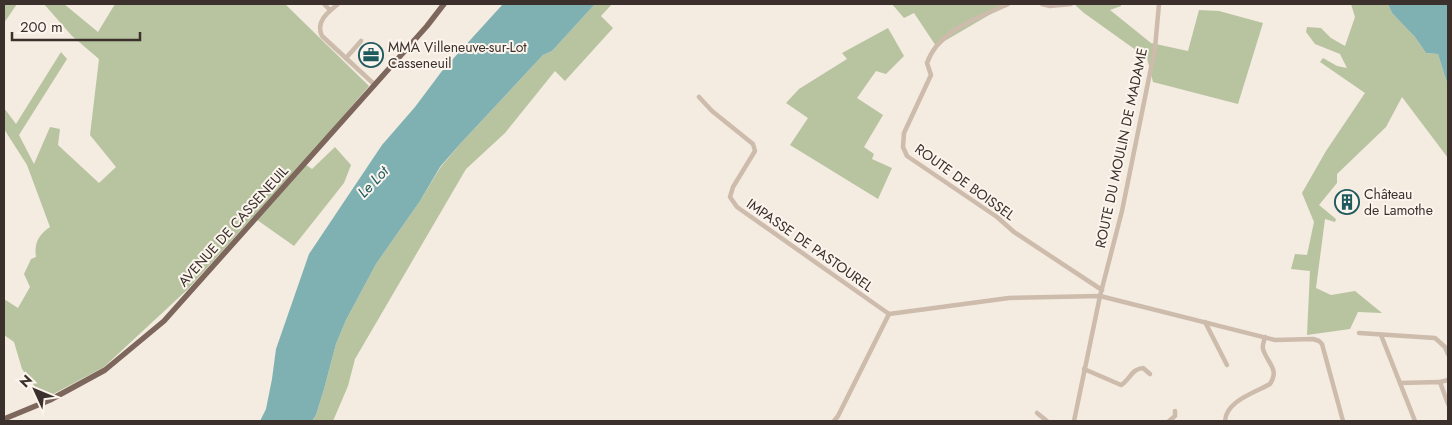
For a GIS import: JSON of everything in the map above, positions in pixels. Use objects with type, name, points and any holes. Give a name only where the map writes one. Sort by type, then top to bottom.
[{"type":"main road","name":"AVENUE DE CASSENEUIL","points":[[4,419],[50,400],[105,370],[164,322],[427,26],[444,4]]},
{"type":"street","points":[[324,4],[330,10]]},
{"type":"street","points":[[338,4],[320,21],[319,30],[322,36],[375,85]]},
{"type":"street","name":"ROUTE DE BOISSEL","points":[[1008,4],[964,24],[936,45],[927,63],[931,75],[904,133],[903,147],[907,156],[996,217],[1014,232],[1102,290]]},
{"type":"street","points":[[1042,4],[1050,6],[1070,4]]},
{"type":"street","name":"ROUTE DU MOULIN DE MADAME","points":[[1074,421],[1100,296],[1122,211],[1155,48],[1159,4]]},
{"type":"street","points":[[346,58],[361,41]]},
{"type":"street","name":"IMPASSE DE PASTOUREL","points":[[699,97],[712,112],[753,144],[755,152],[733,187],[730,197],[737,206],[889,314]]},
{"type":"street","points":[[834,421],[889,314],[1009,298],[1100,296],[1275,340],[1313,339],[1319,341],[1322,344],[1328,363],[1343,421]]},
{"type":"street","points":[[1205,322],[1226,365]]},
{"type":"street","points":[[1359,333],[1435,338],[1446,348],[1448,354]]},
{"type":"street","points":[[1381,335],[1416,421]]},
{"type":"street","points":[[1225,421],[1225,414],[1234,403],[1270,384],[1273,379],[1274,372],[1262,348],[1265,337]]},
{"type":"street","points":[[1084,369],[1121,384],[1126,382],[1129,375],[1137,368],[1143,368],[1150,374]]},
{"type":"street","points":[[1400,383],[1448,380]]},
{"type":"street","points":[[1440,382],[1448,401]]},
{"type":"street","points":[[1169,421],[1175,416],[1176,411]]},
{"type":"street","points":[[1038,414],[1047,421]]},
{"type":"green space","points":[[4,4],[17,4],[4,23]]},
{"type":"green space","points":[[44,4],[64,4],[98,32],[115,4],[285,4],[369,86],[303,163],[312,169],[335,147],[351,165],[344,183],[294,246],[253,217],[188,289],[104,367],[44,399],[22,369],[14,342],[4,335],[4,299],[18,308],[30,287],[24,274],[31,259],[36,257],[38,240],[42,233],[50,227],[27,165],[4,129],[4,108],[16,124],[61,52],[67,59],[19,135],[34,164],[50,127],[60,129],[58,145],[99,183],[116,167],[90,135],[99,59],[72,36]]},
{"type":"green space","points":[[595,4],[612,4],[601,16],[613,28],[565,81],[555,71],[505,133],[466,169],[355,359],[348,386],[333,421],[312,421],[316,415],[336,344],[346,320],[376,264],[420,201],[440,168],[543,55],[552,51]]},
{"type":"green space","points":[[892,4],[1008,4],[936,46],[914,13],[904,18]]},
{"type":"green space","points":[[1074,4],[1121,4],[1121,6],[1110,10],[1151,43],[1188,51],[1199,10],[1219,11],[1263,23],[1238,104],[1153,82],[1147,58]]},
{"type":"green space","points":[[1351,4],[1388,4],[1392,13],[1415,37],[1426,53],[1438,54],[1448,86],[1448,158],[1402,97],[1386,127],[1337,174],[1337,183],[1319,205],[1336,219],[1335,222],[1325,219],[1316,288],[1331,295],[1355,291],[1382,313],[1358,312],[1350,329],[1307,335],[1310,271],[1291,269],[1295,254],[1307,255],[1314,222],[1302,193],[1326,151],[1365,93],[1320,62],[1323,58],[1337,66],[1347,68],[1340,54],[1315,44],[1306,32],[1307,27],[1321,28],[1331,38],[1345,46],[1355,17]]},
{"type":"green space","points":[[888,28],[904,56],[886,74],[876,71],[857,98],[883,115],[864,147],[874,154],[872,159],[892,168],[878,199],[790,145],[808,118],[786,103],[799,89],[847,59],[842,53]]},
{"type":"water","name":"Le Lot","points":[[503,4],[595,4],[552,51],[543,55],[440,167],[420,201],[376,264],[346,320],[336,344],[316,415],[312,421],[260,421],[266,409],[276,349],[309,254],[382,145],[415,107],[442,71]]},
{"type":"water","points":[[1388,4],[1448,4],[1448,86],[1438,54],[1426,53],[1415,37],[1392,13]]},
{"type":"place","name":"MMA Villeneuve-sur-Lot Casseneuil","points":[[371,55]]},
{"type":"place","name":"Château de Lamothe","points":[[1347,202]]}]
